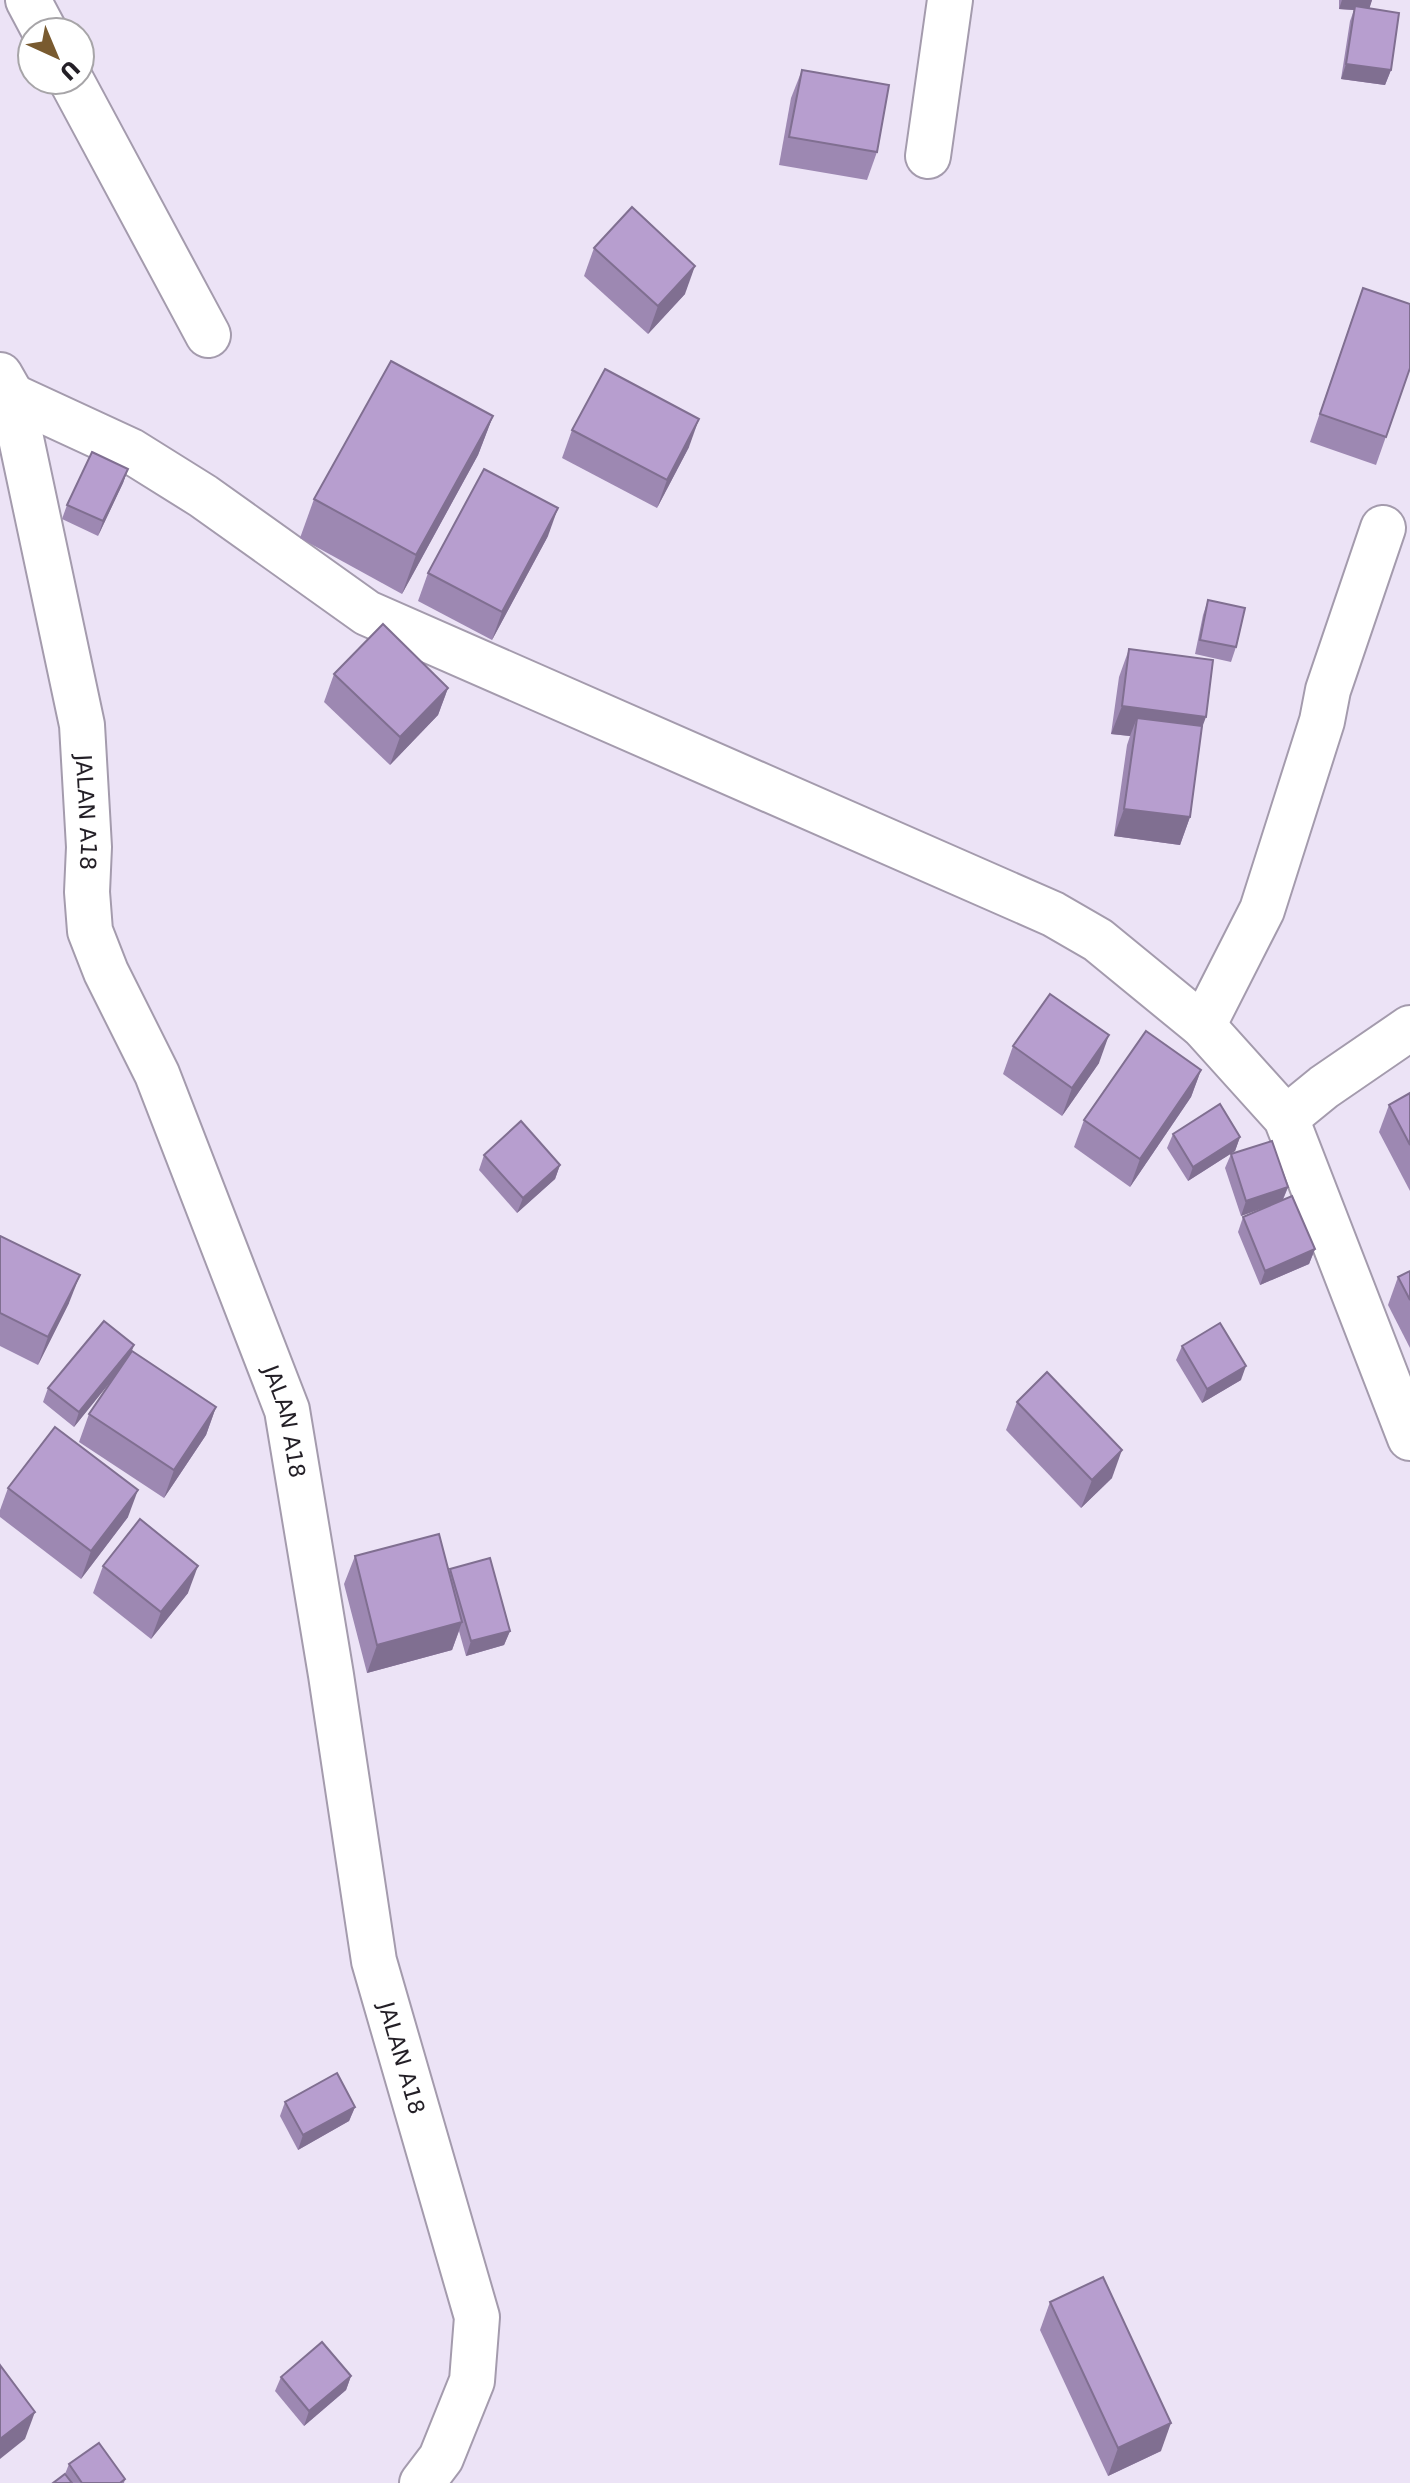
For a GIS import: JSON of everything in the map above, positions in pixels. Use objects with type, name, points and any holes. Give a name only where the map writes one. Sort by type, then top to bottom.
[{"type":"street","points":[[928,156],[950,0]]},
{"type":"street","points":[[80,96],[208,335]]},
{"type":"street","points":[[6,386],[131,451],[203,496],[367,613],[1053,914],[1098,940],[1203,1026],[1286,1118],[1410,1438]]},
{"type":"street","name":"JALAN A18","points":[[6,386],[82,725],[90,931],[106,972],[157,1074],[287,1410],[374,1961],[477,2317],[472,2381],[441,2458],[422,2483]]},
{"type":"street","points":[[1203,1026],[1262,910],[1322,721],[1328,690],[1383,528]]},
{"type":"street","points":[[1286,1118],[1324,1087],[1410,1028]]},
{"type":"building","points":[[1355,6],[1399,13],[1391,70],[1346,64]]},
{"type":"building","points":[[802,70],[889,85],[877,152],[789,137]]},
{"type":"building","points":[[632,207],[695,266],[658,306],[594,248]]},
{"type":"building","points":[[1363,288],[1410,304],[1410,368],[1386,437],[1320,414]]},
{"type":"building","points":[[391,361],[493,416],[416,555],[314,499]]},
{"type":"building","points":[[605,369],[699,419],[667,480],[572,430]]},
{"type":"building","points":[[92,452],[128,469],[103,521],[67,505]]},
{"type":"building","points":[[484,469],[558,508],[502,612],[428,573]]},
{"type":"building","points":[[1208,600],[1245,608],[1236,647],[1200,640]]},
{"type":"building","points":[[383,624],[448,688],[400,737],[334,674]]},
{"type":"building","points":[[1129,649],[1213,660],[1206,717],[1122,706]]},
{"type":"building","points":[[1137,718],[1202,726],[1190,817],[1124,809]]},
{"type":"building","points":[[1050,994],[1109,1035],[1072,1088],[1013,1046]]},
{"type":"building","points":[[1146,1031],[1201,1070],[1140,1159],[1084,1120]]},
{"type":"building","points":[[1410,1093],[1410,1145],[1389,1105]]},
{"type":"building","points":[[1220,1104],[1240,1137],[1193,1167],[1173,1134]]},
{"type":"building","points":[[521,1121],[560,1165],[523,1198],[484,1155]]},
{"type":"building","points":[[1272,1141],[1288,1187],[1246,1201],[1231,1154]]},
{"type":"building","points":[[1292,1196],[1315,1249],[1265,1271],[1243,1217]]},
{"type":"building","points":[[0,1236],[80,1275],[48,1337],[0,1313]]},
{"type":"building","points":[[1410,1271],[1410,1300],[1398,1277]]},
{"type":"building","points":[[104,1321],[134,1345],[79,1412],[48,1388]]},
{"type":"building","points":[[1220,1323],[1246,1366],[1207,1389],[1182,1346]]},
{"type":"building","points":[[132,1351],[216,1407],[174,1470],[89,1414]]},
{"type":"building","points":[[1047,1372],[1122,1450],[1092,1480],[1017,1402]]},
{"type":"building","points":[[55,1427],[138,1490],[91,1551],[8,1488]]},
{"type":"building","points":[[140,1519],[198,1566],[161,1612],[103,1566]]},
{"type":"building","points":[[439,1534],[462,1622],[377,1645],[355,1556]]},
{"type":"building","points":[[490,1558],[510,1631],[471,1641],[450,1569]]},
{"type":"building","points":[[337,2073],[355,2107],[303,2135],[285,2102]]},
{"type":"building","points":[[1103,2277],[1171,2423],[1118,2448],[1050,2302]]},
{"type":"building","points":[[322,2342],[351,2376],[309,2411],[281,2377]]},
{"type":"building","points":[[0,2365],[35,2412],[0,2439]]},
{"type":"building","points":[[99,2443],[125,2479],[120,2483],[82,2483],[69,2464]]},
{"type":"building","points":[[65,2474],[72,2483],[53,2483]]}]
